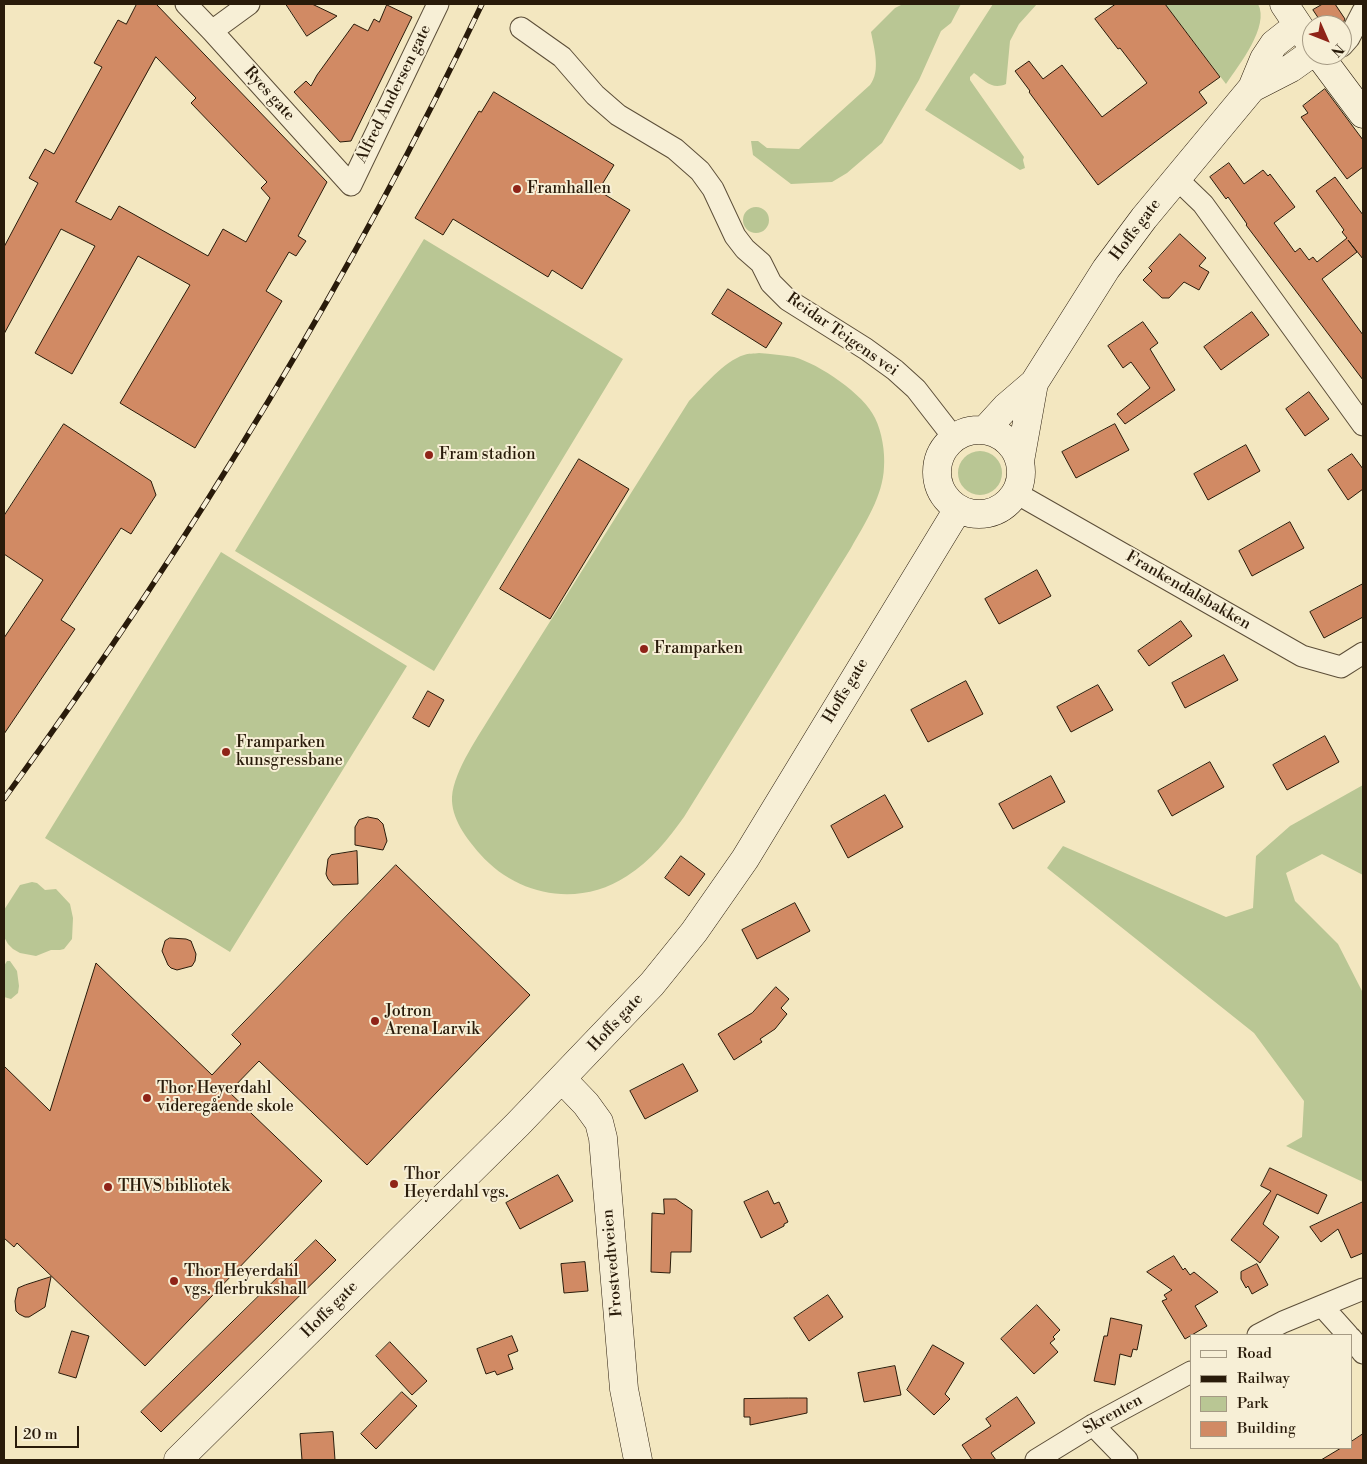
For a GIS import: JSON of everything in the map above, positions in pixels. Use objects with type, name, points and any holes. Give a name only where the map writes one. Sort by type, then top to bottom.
[{"type":"main road","name":"Hoffs gate","points":[[985,430],[1006,407],[1034,383],[1106,269],[1176,178],[1252,88],[1264,59],[1274,44],[1302,43]]},
{"type":"main road","points":[[1330,65],[1363,114]]},
{"type":"main road","name":"Hoffs gate","points":[[1020,461],[1034,383]]},
{"type":"main road","points":[[985,430],[1000,435],[1012,446],[1020,461],[1021,477],[1016,493],[1005,506],[990,513],[974,514],[958,508],[945,498],[938,483],[938,466],[943,450],[954,438],[969,431],[985,430]]},
{"type":"main road","name":"Hoffs gate","points":[[178,1460],[562,1079],[652,984],[694,932],[745,859],[958,508]]},
{"type":"main road","name":"Frostvedtveien","points":[[562,1079],[586,1104],[598,1122],[603,1138],[624,1389],[638,1460]]},
{"type":"street","name":"Ryes gate","points":[[186,4],[351,185]]},
{"type":"street","points":[[212,31],[249,4]]},
{"type":"street","name":"Alfred Andersen gate","points":[[351,185],[438,4]]},
{"type":"street","points":[[1352,32],[1363,11]]},
{"type":"street","name":"Reidar Teigens vei","points":[[521,28],[562,57],[595,95],[618,115],[676,149],[700,171],[712,189],[735,236],[760,263],[771,284],[788,300],[866,349],[895,370],[916,389],[954,438]]},
{"type":"street","points":[[1176,178],[1203,204],[1363,425]]},
{"type":"street","name":"Frankendalsbakken","points":[[1016,493],[1302,656],[1341,667],[1363,653]]},
{"type":"street","points":[[1260,1334],[1283,1322],[1363,1289]]},
{"type":"street","points":[[1322,1306],[1347,1334]]},
{"type":"street","points":[[1352,1339],[1363,1352]]},
{"type":"street","name":"Skrenten","points":[[1036,1460],[1093,1425],[1190,1373]]},
{"type":"street","points":[[1093,1425],[1126,1460]]},
{"type":"green space","points":[[903,4],[961,4],[951,23],[941,31],[919,80],[882,143],[847,173],[832,182],[791,184],[753,155],[751,141],[758,141],[767,148],[799,149],[870,85],[876,66],[871,32],[895,8]]},
{"type":"green space","points":[[993,4],[1037,4],[1019,24],[1010,41],[1006,84],[1001,86],[993,85],[985,82],[974,73],[970,77],[970,80],[1024,157],[1025,168],[1020,170],[925,110]]},
{"type":"green space","points":[[1165,4],[1258,4],[1261,13],[1257,34],[1226,84]]},
{"type":"green space","points":[[756,207],[765,211],[769,220],[765,229],[756,233],[747,229],[743,220],[747,211]]},
{"type":"green space","name":"Fram stadion","points":[[424,239],[623,359],[434,671],[235,551]]},
{"type":"green space","points":[[759,353],[794,357],[816,366],[840,381],[861,399],[875,418],[882,442],[883,478],[877,499],[851,548],[684,817],[651,857],[627,876],[608,886],[589,892],[549,893],[530,888],[512,880],[480,854],[457,820],[452,805],[452,797],[457,775],[462,764],[689,401],[714,375],[736,358],[746,354]]},
{"type":"green space","points":[[980,451],[992,455],[998,461],[1002,473],[998,485],[992,491],[980,495],[968,491],[962,485],[958,473],[962,461],[968,455]]},
{"type":"green space","name":"Framparken kunsgressbane","points":[[221,552],[407,666],[230,952],[45,838]]},
{"type":"green space","points":[[1363,785],[1363,875],[1322,854],[1286,873],[1295,901],[1338,944],[1363,993],[1363,1182],[1286,1146],[1302,1137],[1304,1101],[1254,1033],[1047,868],[1063,846],[1226,917],[1253,908],[1256,856],[1290,826]]},
{"type":"green space","points":[[32,882],[37,883],[45,890],[56,889],[70,904],[73,918],[72,939],[64,949],[51,950],[36,956],[20,953],[8,944],[4,937],[4,910],[20,885]]},
{"type":"green space","points":[[7,961],[10,961],[17,971],[19,986],[18,993],[11,999],[4,997],[4,966]]},
{"type":"building","points":[[137,4],[156,4],[327,182],[298,236],[306,241],[296,256],[289,252],[266,291],[282,301],[195,448],[120,403],[190,285],[138,256],[72,374],[35,353],[95,246],[61,229],[4,334],[4,247],[38,183],[29,178],[45,149],[54,154],[102,67],[94,63],[118,20],[126,24]],"holes":[[[156,57],[196,98],[191,103],[267,182],[261,188],[270,198],[246,242],[223,229],[208,256],[119,206],[111,220],[76,202]]]},
{"type":"building","points":[[286,4],[312,4],[337,16],[307,36]]},
{"type":"building","points":[[1116,4],[1165,4],[1220,77],[1199,92],[1207,103],[1098,185],[1015,71],[1029,61],[1043,79],[1062,65],[1102,117],[1147,83],[1095,19]]},
{"type":"building","points":[[1323,4],[1335,4],[1342,15],[1316,15],[1313,10]]},
{"type":"building","points":[[387,5],[412,17],[351,141],[340,142],[294,92],[306,81],[311,86],[354,24],[368,31],[374,19],[379,22]]},
{"type":"building","points":[[1325,89],[1363,140],[1363,167],[1347,179],[1301,117],[1308,113],[1303,106]]},
{"type":"building","name":"Framhallen","points":[[494,92],[614,165],[599,191],[630,210],[582,289],[552,270],[548,277],[453,219],[443,235],[415,218],[479,111],[481,112]]},
{"type":"building","points":[[1229,163],[1244,184],[1263,170],[1268,176],[1270,174],[1295,207],[1274,223],[1295,252],[1300,248],[1309,260],[1313,257],[1317,262],[1347,238],[1342,232],[1344,230],[1316,191],[1335,177],[1363,215],[1363,259],[1348,240],[1357,252],[1322,279],[1363,335],[1363,380],[1246,225],[1228,197],[1226,199],[1210,177]]},
{"type":"building","points":[[1180,234],[1206,258],[1199,266],[1209,272],[1199,290],[1184,282],[1169,298],[1162,298],[1143,280],[1152,271],[1149,268]]},
{"type":"building","points":[[728,289],[782,323],[766,348],[712,314]]},
{"type":"building","points":[[1252,312],[1269,335],[1221,370],[1204,347]]},
{"type":"building","points":[[1143,322],[1158,343],[1150,349],[1175,390],[1125,424],[1117,414],[1150,388],[1131,362],[1123,368],[1108,346]]},
{"type":"building","points":[[1309,392],[1329,419],[1305,436],[1286,409]]},
{"type":"building","points":[[64,424],[151,481],[156,495],[131,534],[121,528],[61,620],[75,629],[4,734],[4,638],[43,580],[4,554],[4,516]]},
{"type":"building","points":[[1115,424],[1129,450],[1076,478],[1062,452]]},
{"type":"building","points":[[1246,445],[1260,471],[1208,500],[1194,474]]},
{"type":"building","points":[[1352,454],[1363,469],[1363,489],[1348,500],[1328,470]]},
{"type":"building","points":[[579,459],[629,489],[550,619],[500,589]]},
{"type":"building","points":[[1290,522],[1304,548],[1252,576],[1239,551]]},
{"type":"building","points":[[1037,570],[1051,596],[999,624],[985,599]]},
{"type":"building","points":[[1363,584],[1363,617],[1324,638],[1310,612]]},
{"type":"building","points":[[1181,621],[1192,636],[1149,666],[1138,651]]},
{"type":"building","points":[[1224,655],[1238,680],[1185,708],[1172,683]]},
{"type":"building","points":[[966,681],[983,714],[928,742],[911,710]]},
{"type":"building","points":[[1098,685],[1113,710],[1071,732],[1057,707]]},
{"type":"building","points":[[428,691],[444,700],[429,727],[413,718]]},
{"type":"building","points":[[1325,736],[1339,762],[1287,790],[1273,765]]},
{"type":"building","points":[[1210,762],[1224,787],[1172,816],[1158,791]]},
{"type":"building","points":[[1051,776],[1065,802],[1013,829],[999,804]]},
{"type":"building","points":[[885,795],[903,827],[848,858],[831,826]]},
{"type":"building","points":[[368,817],[378,819],[383,824],[387,841],[383,850],[355,845],[355,827],[359,820]]},
{"type":"building","points":[[357,851],[358,884],[333,885],[326,874],[328,859],[331,855]]},
{"type":"building","points":[[681,856],[705,874],[689,896],[665,878]]},
{"type":"building","points":[[396,865],[530,995],[367,1165],[259,1061],[229,1092],[322,1181],[145,1366],[17,1243],[14,1247],[4,1238],[4,1066],[50,1111],[96,963],[212,1075],[241,1044],[232,1035]]},
{"type":"building","points":[[795,903],[810,931],[757,959],[742,930]]},
{"type":"building","points":[[170,938],[191,941],[196,954],[192,966],[177,970],[168,965],[162,951],[165,941]]},
{"type":"building","points":[[776,987],[789,999],[781,1008],[787,1014],[775,1029],[760,1039],[762,1042],[734,1060],[718,1034],[752,1013]]},
{"type":"building","points":[[683,1064],[698,1091],[645,1119],[630,1091]]},
{"type":"building","points":[[1270,1168],[1327,1195],[1318,1214],[1277,1194],[1263,1224],[1279,1237],[1260,1263],[1231,1240],[1271,1191],[1261,1186]]},
{"type":"building","points":[[558,1175],[573,1201],[520,1229],[506,1203]]},
{"type":"building","points":[[768,1191],[774,1204],[779,1202],[788,1222],[761,1238],[744,1202]]},
{"type":"building","points":[[664,1199],[676,1199],[692,1210],[691,1252],[671,1252],[670,1273],[651,1272],[652,1213],[664,1214]]},
{"type":"building","points":[[1363,1202],[1363,1253],[1351,1258],[1338,1229],[1321,1242],[1310,1227]]},
{"type":"building","points":[[316,1240],[336,1260],[161,1432],[141,1412]]},
{"type":"building","points":[[1174,1256],[1183,1270],[1185,1268],[1190,1275],[1194,1272],[1218,1292],[1195,1306],[1207,1326],[1190,1334],[1185,1339],[1162,1301],[1167,1299],[1164,1295],[1172,1290],[1147,1272]]},
{"type":"building","points":[[585,1262],[588,1291],[564,1293],[561,1264]]},
{"type":"building","points":[[1257,1264],[1268,1285],[1252,1294],[1248,1286],[1246,1288],[1241,1279],[1241,1272]]},
{"type":"building","points":[[51,1277],[45,1307],[29,1317],[19,1314],[16,1311],[15,1301],[18,1288]]},
{"type":"building","points":[[828,1295],[843,1317],[809,1341],[794,1318]]},
{"type":"building","points":[[1037,1305],[1060,1330],[1053,1337],[1055,1339],[1050,1343],[1058,1352],[1034,1374],[1001,1339]]},
{"type":"building","points":[[1111,1318],[1142,1325],[1137,1350],[1133,1349],[1131,1357],[1120,1354],[1115,1385],[1094,1381],[1104,1336],[1107,1336]]},
{"type":"building","points":[[72,1331],[89,1336],[76,1378],[59,1373]]},
{"type":"building","points":[[512,1336],[518,1351],[508,1355],[513,1369],[497,1375],[495,1371],[486,1374],[477,1349]]},
{"type":"building","points":[[390,1342],[427,1381],[412,1395],[376,1356]]},
{"type":"building","points":[[933,1345],[964,1363],[945,1394],[950,1399],[934,1415],[907,1390]]},
{"type":"building","points":[[895,1366],[901,1395],[864,1402],[858,1373]]},
{"type":"building","points":[[402,1392],[417,1406],[376,1449],[361,1434]]},
{"type":"building","points":[[1017,1397],[1035,1423],[991,1453],[996,1460],[972,1460],[962,1445],[991,1426],[986,1419]]},
{"type":"building","points":[[807,1398],[807,1413],[750,1425],[750,1417],[744,1417],[744,1399]]},
{"type":"building","points":[[333,1432],[335,1460],[302,1460],[300,1434]]},
{"type":"building","points":[[1363,1434],[1363,1460],[1321,1460],[1339,1449],[1352,1449],[1352,1441]]},
{"type":"railway","points":[[4,799],[137,609],[261,413],[377,211],[431,108],[482,4]]},
{"type":"place","name":"Framhallen","points":[[517,189]]},
{"type":"place","name":"Fram stadion","points":[[429,455]]},
{"type":"place","name":"Framparken","points":[[644,649]]},
{"type":"place","name":"Framparken kunsgressbane","points":[[226,752]]},
{"type":"place","name":"Jotron Arena Larvik","points":[[375,1021]]},
{"type":"place","name":"Thor Heyerdahl videregående skole","points":[[147,1098]]},
{"type":"place","name":"Thor Heyerdahl vgs.","points":[[394,1184]]},
{"type":"place","name":"THVS bibliotek","points":[[108,1187]]},
{"type":"place","name":"Thor Heyerdahl vgs. flerbrukshall","points":[[174,1281]]}]
